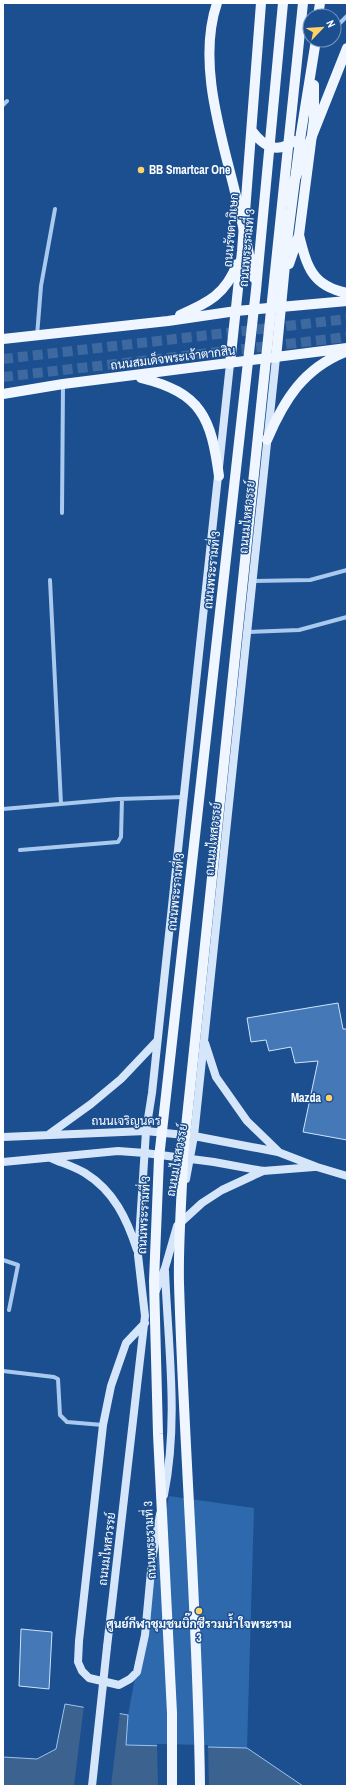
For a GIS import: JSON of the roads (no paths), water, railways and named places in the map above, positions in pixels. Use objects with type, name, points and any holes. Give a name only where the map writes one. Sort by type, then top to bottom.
[{"type":"main road","points":[[217,3],[210,43],[211,81],[215,108],[248,246],[256,290]]},
{"type":"main road","name":"ถนนรัชดาภิเษก","points":[[230,364],[242,251],[261,3]]},
{"type":"main road","name":"ถนนพระรามที่ 3","points":[[172,1786],[172,1713],[158,1434],[154,1281],[159,1158],[256,290],[283,3]]},
{"type":"main road","points":[[200,1786],[200,1713],[179,1281],[183,1156],[303,3]]},
{"type":"main road","points":[[282,212],[347,48]]},
{"type":"main road","points":[[276,358],[280,306],[301,133],[315,49]]},
{"type":"main road","points":[[284,277],[299,235],[314,119],[315,49]]},
{"type":"main road","points":[[252,131],[261,143],[271,147],[284,147],[294,142],[301,133]]},
{"type":"main road","points":[[299,235],[305,259],[316,280],[334,291],[347,293]]},
{"type":"main road","points":[[168,321],[204,305],[221,292],[233,275],[242,251]]},
{"type":"main road","points":[[3,340],[168,321],[236,310],[347,301]]},
{"type":"main road","points":[[267,440],[277,416],[296,387],[320,366],[347,350]]},
{"type":"main road","name":"ถนนสมเด็จพระเจ้าตากสิน","points":[[3,394],[63,384],[347,350]]},
{"type":"main road","name":"ถนนมไหสวรรย์","points":[[145,1320],[165,1268],[177,1226],[194,1136],[276,358]]},
{"type":"main road","name":"ถนนมไหสวรรย์","points":[[92,1786],[145,1320],[138,1255],[146,1131],[158,1041],[230,364]]},
{"type":"main road","points":[[134,376],[162,383],[180,392],[194,403],[206,418],[214,442],[219,476]]},
{"type":"main road","points":[[48,1135],[91,1104],[121,1079],[158,1041]]},
{"type":"main road","points":[[204,1041],[216,1076],[247,1121],[278,1152]]},
{"type":"main road","name":"ถนนเจริญนคร","points":[[3,1137],[146,1131],[194,1136],[278,1152],[317,1167],[347,1176]]},
{"type":"main road","name":"ถนนเจริญนคร","points":[[3,1162],[114,1151],[145,1152],[263,1171],[317,1167]]},
{"type":"main road","points":[[50,1158],[85,1173],[104,1187],[117,1204],[129,1226],[138,1255]]},
{"type":"main road","points":[[177,1226],[202,1203],[216,1194],[263,1171]]},
{"type":"main road","points":[[145,1320],[126,1343],[111,1386],[103,1425],[79,1641],[78,1662],[82,1671],[89,1678],[119,1685],[130,1679],[137,1672],[145,1635],[152,1560],[170,1454],[172,1381],[165,1268]]},
{"type":"street","points":[[3,105],[7,101]]},
{"type":"street","points":[[37,336],[41,286],[55,209]]},
{"type":"street","points":[[62,514],[63,384]]},
{"type":"street","points":[[252,581],[310,580],[347,570]]},
{"type":"street","points":[[50,580],[61,804]]},
{"type":"street","points":[[248,632],[298,630],[347,617]]},
{"type":"street","points":[[3,809],[122,799],[184,797]]},
{"type":"street","points":[[20,850],[118,842],[121,837],[122,799]]},
{"type":"street","points":[[3,1260],[18,1265],[9,1310]]},
{"type":"street","points":[[3,1371],[54,1377],[58,1379],[60,1415],[63,1419],[67,1422],[103,1425]]},
{"type":"tunnel","points":[[3,359],[347,319]]},
{"type":"tunnel","points":[[3,377],[347,337]]},
{"type":"place","name":"BB Smartcar One","points":[[141,170]]},
{"type":"place","name":"Mazda","points":[[329,1098]]},
{"type":"place","name":"ศูนย์กีฬาชุมชนบิ๊กซีรวมน้ำใจพระราม 3","points":[[199,1611]]}]
